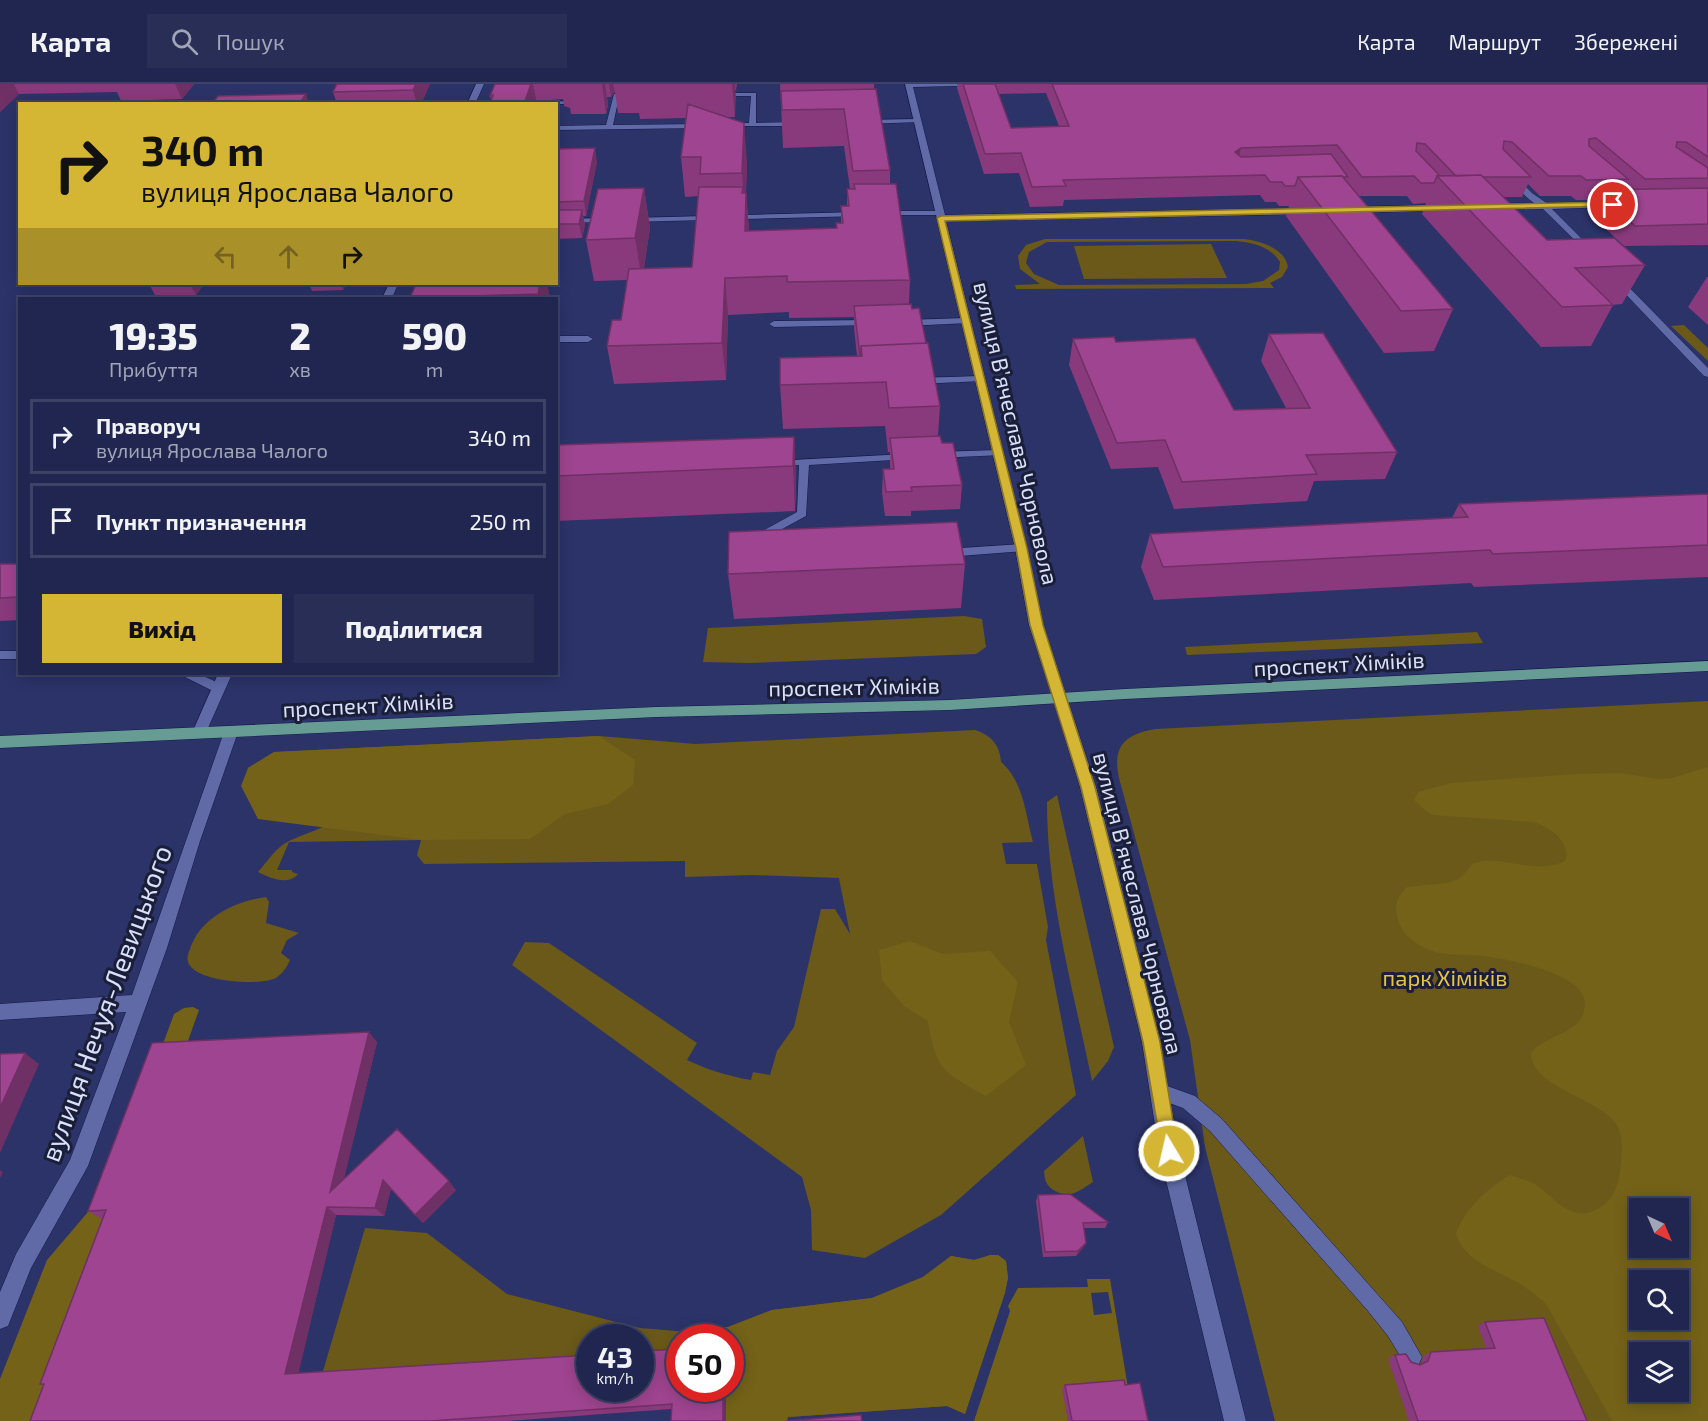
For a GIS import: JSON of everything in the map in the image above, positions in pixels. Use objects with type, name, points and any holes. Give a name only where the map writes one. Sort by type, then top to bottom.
[{"type":"main road","name":"проспект Хіміків","points":[[0,742],[656,712],[950,705],[1708,666]]},
{"type":"street","points":[[472,102],[480,84]]},
{"type":"street","points":[[909,85],[959,84]]},
{"type":"street","name":"вулиця Вʼячеслава Чорновола","points":[[909,85],[1022,548],[1036,625],[1088,787],[1151,1042],[1169,1151],[1235,1421]]},
{"type":"street","points":[[1486,207],[1622,205]]},
{"type":"street","points":[[1349,206],[1358,210],[1451,208]]},
{"type":"street","points":[[1545,206],[1602,264]]},
{"type":"street","points":[[940,216],[1323,211]]},
{"type":"street","points":[[1610,272],[1708,374]]},
{"type":"street","points":[[199,733],[224,675]]},
{"type":"street","name":"вулиця Нечуя-Левицького","points":[[0,1318],[23,1261],[78,1166],[138,1003],[231,732]]},
{"type":"street","points":[[0,1012],[138,1003]]},
{"type":"lane","points":[[708,94],[754,94],[752,125]]},
{"type":"lane","points":[[609,127],[616,95],[639,95]]},
{"type":"lane","points":[[603,102],[614,101]]},
{"type":"lane","points":[[558,103],[592,102]]},
{"type":"lane","points":[[854,123],[918,121]]},
{"type":"lane","points":[[558,129],[808,123]]},
{"type":"lane","points":[[1506,172],[1529,195],[1545,206]]},
{"type":"lane","points":[[1443,200],[1451,208]]},
{"type":"lane","points":[[625,220],[940,216]]},
{"type":"lane","points":[[558,221],[614,220]]},
{"type":"lane","points":[[899,323],[966,321]]},
{"type":"lane","points":[[774,324],[876,323]]},
{"type":"lane","points":[[558,339],[588,339]]},
{"type":"lane","points":[[911,381],[980,379]]},
{"type":"lane","points":[[769,463],[998,453]]},
{"type":"lane","points":[[748,548],[750,541],[802,514],[804,462]]},
{"type":"lane","points":[[931,554],[1022,548]]},
{"type":"lane","points":[[0,655],[18,655]]},
{"type":"lane","points":[[191,675],[218,688]]},
{"type":"lane","points":[[1159,1091],[1189,1102],[1216,1125],[1375,1304],[1395,1329],[1412,1357]]},
{"type":"green space","points":[[1045,239],[1244,239],[1277,250],[1286,260],[1288,267],[1282,277],[1270,283],[1274,288],[1016,289],[1015,285],[1040,284],[1020,269],[1018,256],[1026,245]],"holes":[[[1047,242],[1241,242],[1260,246],[1272,253],[1280,262],[1279,270],[1263,281],[1246,284],[1059,285],[1034,274],[1026,263],[1029,252]]]},
{"type":"green space","points":[[1211,244],[1227,278],[1084,279],[1074,246]]},
{"type":"green space","points":[[1684,325],[1708,348],[1708,361],[1671,326]]},
{"type":"green space","points":[[964,616],[982,619],[986,647],[976,654],[750,663],[703,662],[708,628]]},
{"type":"green space","points":[[1477,632],[1483,643],[1187,655],[1185,647]]},
{"type":"green space","name":"парк Хіміків","points":[[1708,701],[1708,1421],[1275,1421],[1205,1147],[1190,1040],[1119,778],[1117,758],[1119,750],[1129,738],[1145,731]]},
{"type":"green space","points":[[975,730],[986,735],[997,746],[1001,762],[1015,779],[1023,799],[1033,842],[1002,843],[1006,864],[1037,864],[1048,927],[1046,940],[1076,1095],[941,1215],[865,1258],[812,1250],[811,1210],[802,1177],[512,965],[525,942],[549,943],[697,1043],[687,1060],[734,1077],[751,1080],[753,1072],[770,1075],[777,1051],[794,1027],[821,909],[835,909],[850,934],[839,878],[752,875],[685,877],[685,861],[424,864],[417,855],[421,840],[289,842],[277,870],[292,870],[298,874],[294,878],[284,880],[258,872],[284,844],[325,826],[248,768],[274,752],[599,736],[696,744]]},
{"type":"green space","points":[[1057,795],[1114,1047],[1108,1061],[1092,1081],[1062,942],[1051,872],[1047,802]]},
{"type":"green space","points":[[266,897],[269,902],[266,923],[299,933],[287,940],[281,953],[290,960],[276,978],[257,982],[232,981],[207,976],[191,967],[187,958],[190,949],[195,938],[210,920],[242,902]]},
{"type":"green space","points":[[1083,1136],[1093,1182],[1070,1194],[1055,1191],[1046,1183],[1044,1171]]},
{"type":"green space","points":[[365,1228],[427,1233],[507,1294],[624,1324],[576,1324],[576,1362],[321,1378]]},
{"type":"green space","points":[[998,1255],[1006,1261],[1008,1278],[965,1414],[947,1406],[788,1417],[787,1421],[744,1397],[744,1324],[736,1324],[772,1310],[872,1298],[923,1277],[951,1256],[974,1260]]},
{"type":"green space","points":[[654,1329],[666,1330],[666,1356],[654,1357]]},
{"type":"shaded area","points":[[599,736],[635,760],[633,785],[608,804],[565,814],[530,839],[421,840],[258,819],[241,786],[248,768],[274,752]]},
{"type":"shaded area","points":[[1708,767],[1708,1421],[1612,1421],[1546,1304],[1515,1281],[1480,1263],[1460,1243],[1456,1234],[1464,1216],[1478,1200],[1510,1175],[1533,1183],[1572,1211],[1585,1213],[1597,1209],[1607,1202],[1616,1188],[1622,1150],[1621,1137],[1616,1124],[1608,1115],[1554,1084],[1534,1065],[1531,1053],[1538,1046],[1578,1022],[1585,1004],[1582,993],[1560,976],[1526,964],[1484,956],[1443,954],[1424,948],[1413,941],[1401,927],[1396,911],[1400,896],[1407,887],[1447,883],[1459,879],[1474,863],[1497,861],[1542,866],[1565,861],[1567,856],[1566,849],[1556,834],[1534,822],[1433,815],[1414,800],[1418,792],[1451,783],[1576,774],[1621,773],[1657,779],[1672,778]]},
{"type":"shaded area","points":[[910,941],[943,954],[990,951],[1018,982],[1009,1022],[1026,1065],[986,1096],[944,1069],[935,1051],[928,1021],[904,1006],[882,980],[879,950]]},
{"type":"shaded area","points":[[193,1007],[199,1010],[184,1052],[163,1054],[101,1218],[119,1218],[48,1421],[0,1421],[0,1379],[47,1260],[105,1192],[119,1163],[174,1014],[184,1008]]},
{"type":"shaded area","points":[[998,1255],[1006,1261],[1008,1278],[965,1414],[947,1406],[788,1417],[787,1421],[726,1421],[726,1402],[744,1402],[744,1324],[736,1324],[772,1310],[872,1298],[923,1277],[951,1256],[974,1260]]},
{"type":"shaded area","points":[[1087,1279],[1110,1279],[1128,1388],[1063,1389],[1068,1421],[974,1421],[1010,1311],[1008,1306],[1018,1288],[1088,1287]],"holes":[[[1108,1292],[1112,1313],[1094,1315],[1091,1293]]]},
{"type":"building","points":[[337,84],[416,84],[413,90],[333,92]]},
{"type":"building","points":[[495,84],[531,84],[525,102],[491,102],[493,95],[490,96]]},
{"type":"building","points":[[963,84],[995,84],[1011,128],[1069,126],[1052,84],[1708,84],[1708,157],[1686,142],[1677,142],[1676,147],[1708,168],[1708,178],[1645,179],[1596,138],[1589,139],[1589,146],[1628,179],[1586,180],[1581,176],[1549,176],[1512,142],[1504,141],[1503,149],[1531,177],[1456,176],[1425,144],[1417,143],[1416,151],[1440,176],[1437,176],[1434,183],[1421,183],[1414,176],[1362,177],[1337,145],[1241,148],[1235,152],[1241,157],[1331,154],[1348,177],[1298,177],[1295,186],[1285,186],[1282,182],[1270,182],[1265,175],[1063,180],[1066,186],[1032,187],[1021,153],[985,154]]},
{"type":"building","points":[[876,89],[890,170],[853,171],[844,109],[782,110],[781,91]]},
{"type":"building","points":[[306,94],[300,102],[214,102],[218,96]]},
{"type":"building","points":[[688,104],[744,123],[742,173],[700,174],[701,157],[681,157]]},
{"type":"building","points":[[595,148],[584,201],[558,202],[558,149]]},
{"type":"building","points":[[1481,175],[1547,240],[1614,238],[1645,265],[1575,268],[1613,305],[1562,307],[1437,176]]},
{"type":"building","points":[[1342,176],[1453,309],[1401,311],[1298,177]]},
{"type":"building","points":[[854,184],[896,184],[910,280],[787,282],[787,276],[725,278],[722,343],[607,346],[612,320],[621,320],[629,269],[692,267],[699,187],[743,187],[742,193],[746,193],[745,231],[837,228],[836,223],[843,223],[841,206],[849,206],[847,189],[855,189]]},
{"type":"building","points":[[644,188],[635,238],[586,240],[598,189]]},
{"type":"building","points":[[1708,188],[1708,224],[1635,226],[1597,190]]},
{"type":"building","points":[[558,210],[582,210],[579,224],[558,224]]},
{"type":"building","points":[[416,285],[540,285],[538,294],[410,297]]},
{"type":"building","points":[[911,304],[912,309],[919,308],[926,343],[861,346],[860,356],[854,306]]},
{"type":"building","points":[[1323,333],[1397,452],[1306,455],[1317,474],[1182,482],[1165,440],[1117,443],[1073,339],[1114,337],[1116,342],[1195,338],[1234,410],[1310,408],[1269,334]]},
{"type":"building","points":[[928,343],[940,406],[889,408],[886,382],[780,385],[780,358],[862,356],[861,346]]},
{"type":"building","points":[[940,436],[942,443],[953,443],[962,485],[911,487],[912,491],[886,492],[883,469],[894,469],[890,438]]},
{"type":"building","points":[[794,437],[793,466],[558,476],[558,445]]},
{"type":"building","points":[[1708,494],[1708,545],[1493,554],[1490,550],[1163,567],[1150,534],[1468,517],[1459,504]]},
{"type":"building","points":[[957,522],[965,564],[728,574],[729,532]]},
{"type":"building","points":[[0,564],[18,564],[18,597],[0,598]]},
{"type":"building","points":[[369,1032],[330,1192],[397,1129],[449,1181],[415,1215],[383,1180],[375,1208],[327,1207],[285,1374],[576,1356],[576,1402],[654,1402],[654,1350],[666,1350],[666,1402],[723,1402],[723,1421],[671,1421],[672,1404],[430,1421],[30,1421],[44,1384],[40,1384],[106,1210],[88,1211],[152,1043]]},
{"type":"building","points":[[25,1053],[0,1108],[0,1054]]},
{"type":"building","points":[[1070,1194],[1108,1222],[1083,1223],[1086,1243],[1078,1251],[1045,1252],[1038,1195]]},
{"type":"building","points":[[1544,1318],[1587,1421],[1418,1421],[1395,1355],[1406,1354],[1411,1362],[1420,1365],[1428,1361],[1431,1352],[1495,1348],[1485,1322]]},
{"type":"building","points":[[1124,1380],[1125,1385],[1140,1383],[1148,1421],[1072,1421],[1065,1385]]},
{"type":"building","points":[[861,1415],[862,1421],[786,1421]]},
{"type":"route","points":[[1169,1151],[1151,1042],[1088,787],[1036,625],[1022,548],[941,218],[1613,205]]}]
